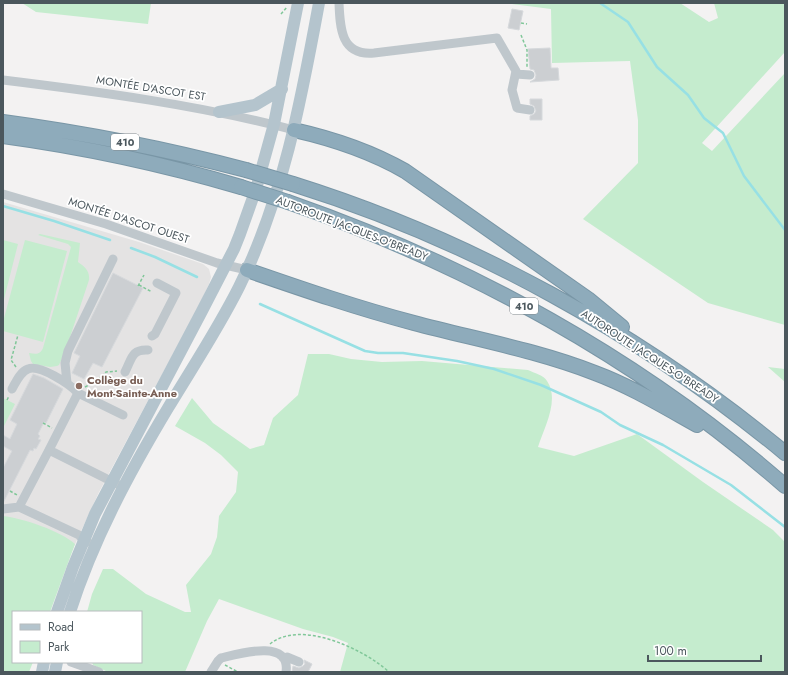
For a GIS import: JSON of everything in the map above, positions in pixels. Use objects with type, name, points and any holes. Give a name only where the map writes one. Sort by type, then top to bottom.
[{"type":"highway","name":"AUTOROUTE JACQUES-O'BREADY","points":[[3,122],[127,142],[179,153],[246,170],[293,184],[377,214],[431,236],[533,284],[586,314],[672,368],[726,406],[785,453]]},
{"type":"highway","points":[[294,130],[356,147],[386,160],[405,171],[588,299],[672,368]]},
{"type":"highway","name":"AUTOROUTE JACQUES-O'BREADY","points":[[3,136],[58,144],[118,156],[241,187],[288,202],[410,249],[464,274],[522,304],[639,375],[740,448],[785,486]]},
{"type":"highway","points":[[247,270],[348,304],[548,357],[593,372],[642,394],[740,448]]},
{"type":"main road","points":[[57,611],[66,583],[83,540],[234,249],[263,167],[282,88],[298,3]]},
{"type":"main road","points":[[70,611],[95,545],[123,487],[163,416],[218,328],[247,270],[276,196],[294,130],[319,3]]},
{"type":"main road","points":[[219,112],[255,105],[282,88]]},
{"type":"street","points":[[339,3],[340,24],[347,44],[355,51],[363,53],[497,38],[515,68],[516,74],[512,90],[517,108],[530,110]]},
{"type":"street","points":[[516,74],[528,75]]},
{"type":"street","name":"MONTÉE D'ASCOT EST","points":[[3,80],[128,96],[219,112],[294,130]]},
{"type":"street","name":"MONTÉE D'ASCOT OUEST","points":[[3,194],[106,224],[226,265],[247,270]]},
{"type":"street","points":[[67,383],[66,363],[68,351],[113,259]]},
{"type":"street","points":[[152,336],[155,334],[176,293],[157,283]]},
{"type":"street","points":[[121,371],[136,352],[139,350],[148,350]]},
{"type":"street","points":[[12,389],[23,372],[33,367],[67,383],[78,393],[123,415]]},
{"type":"street","points":[[169,373],[176,378],[180,389]]},
{"type":"street","points":[[19,507],[78,393]]},
{"type":"street","points":[[48,450],[123,487]]},
{"type":"street","points":[[3,510],[19,507],[79,535],[83,540],[95,545]]},
{"type":"street","points":[[211,672],[218,661],[222,658],[266,650],[276,653],[287,666]]},
{"type":"street","points":[[287,666],[287,657],[299,662]]},
{"type":"street","points":[[74,663],[99,672]]},
{"type":"path","points":[[281,14],[286,9],[288,3]]},
{"type":"path","points":[[520,22],[527,24]]},
{"type":"path","points":[[520,35],[527,50],[528,75]]},
{"type":"path","points":[[144,276],[139,285],[152,292]]},
{"type":"path","points":[[11,360],[18,335]]},
{"type":"path","points":[[86,386],[106,372],[121,371]]},
{"type":"path","points":[[266,650],[271,643],[283,636],[294,634],[309,635],[346,645],[377,662],[389,672]]},
{"type":"path","points":[[228,667],[238,672]]},
{"type":"shaded area","name":"Collège du Mont-Sainte-Anne","points":[[3,202],[139,242],[203,264],[209,269],[211,277],[196,311],[99,492],[71,553],[3,522]]},
{"type":"green space","points":[[22,3],[151,3],[148,24],[36,12]]},
{"type":"green space","points":[[505,3],[680,3],[709,22],[718,18],[714,3],[785,3],[785,52],[702,143],[712,151],[785,73],[785,325],[708,303],[583,219],[638,163],[638,120],[630,61],[552,63],[551,9]]},
{"type":"green space","points":[[40,234],[80,243],[78,262],[89,274],[89,280],[66,349],[59,365],[50,367],[33,364],[29,353],[38,354],[43,348],[71,247],[68,244],[38,235]]},
{"type":"green space","points":[[3,240],[18,244],[3,303]]},
{"type":"green space","points":[[25,240],[67,251],[43,342],[3,331],[3,322]]},
{"type":"green space","points":[[308,354],[329,354],[351,359],[382,362],[422,361],[528,370],[541,376],[546,379],[551,389],[552,397],[550,414],[538,447],[574,456],[637,434],[773,530],[785,542],[785,672],[340,672],[348,643],[333,637],[303,629],[219,599],[207,621],[185,672],[108,672],[93,665],[92,663],[142,663],[142,611],[87,611],[92,594],[103,569],[113,569],[146,594],[185,612],[191,612],[186,585],[211,554],[217,537],[219,516],[236,492],[238,472],[221,455],[205,443],[175,426],[192,398],[213,423],[250,449],[264,445],[273,418],[298,395]]},
{"type":"green space","points":[[768,367],[785,369],[785,382]]},
{"type":"green space","points":[[3,398],[15,404],[3,428]]},
{"type":"green space","points":[[3,516],[20,519],[41,526],[61,534],[75,544],[50,611],[12,611],[12,663],[33,663],[29,672],[3,672]]},
{"type":"building","points":[[512,9],[523,11],[519,30],[508,28]]},
{"type":"building","points":[[550,48],[551,68],[558,68],[559,80],[530,82],[535,79],[536,75],[534,70],[530,69],[528,49]]},
{"type":"building","points":[[530,99],[542,99],[542,120],[530,120],[530,116],[536,111],[534,106],[530,104]]},
{"type":"building","points":[[113,273],[143,288],[102,367],[93,363],[84,379],[72,373],[80,356],[74,353]]},
{"type":"building","points":[[33,374],[44,378],[63,389],[46,423],[44,422],[38,434],[40,436],[38,439],[41,440],[36,449],[34,448],[33,451],[30,450],[3,503],[3,468],[12,451],[3,446],[3,435],[10,439],[17,424],[10,420]]},
{"type":"building","points":[[304,660],[312,664],[308,672],[292,672],[293,666],[299,668],[305,664]]},
{"type":"waterway","points":[[600,3],[628,22],[657,67],[688,95],[704,118],[723,133],[744,176],[785,230]]},
{"type":"waterway","points":[[3,206],[110,240]]},
{"type":"waterway","points":[[131,248],[155,257],[197,277]]},
{"type":"waterway","points":[[260,304],[365,351],[378,353],[403,353],[457,361],[494,369],[541,385],[601,412],[620,425],[663,445],[731,485],[785,527]]},
{"type":"place","name":"Collège du Mont-Sainte-Anne","points":[[79,386]]}]
